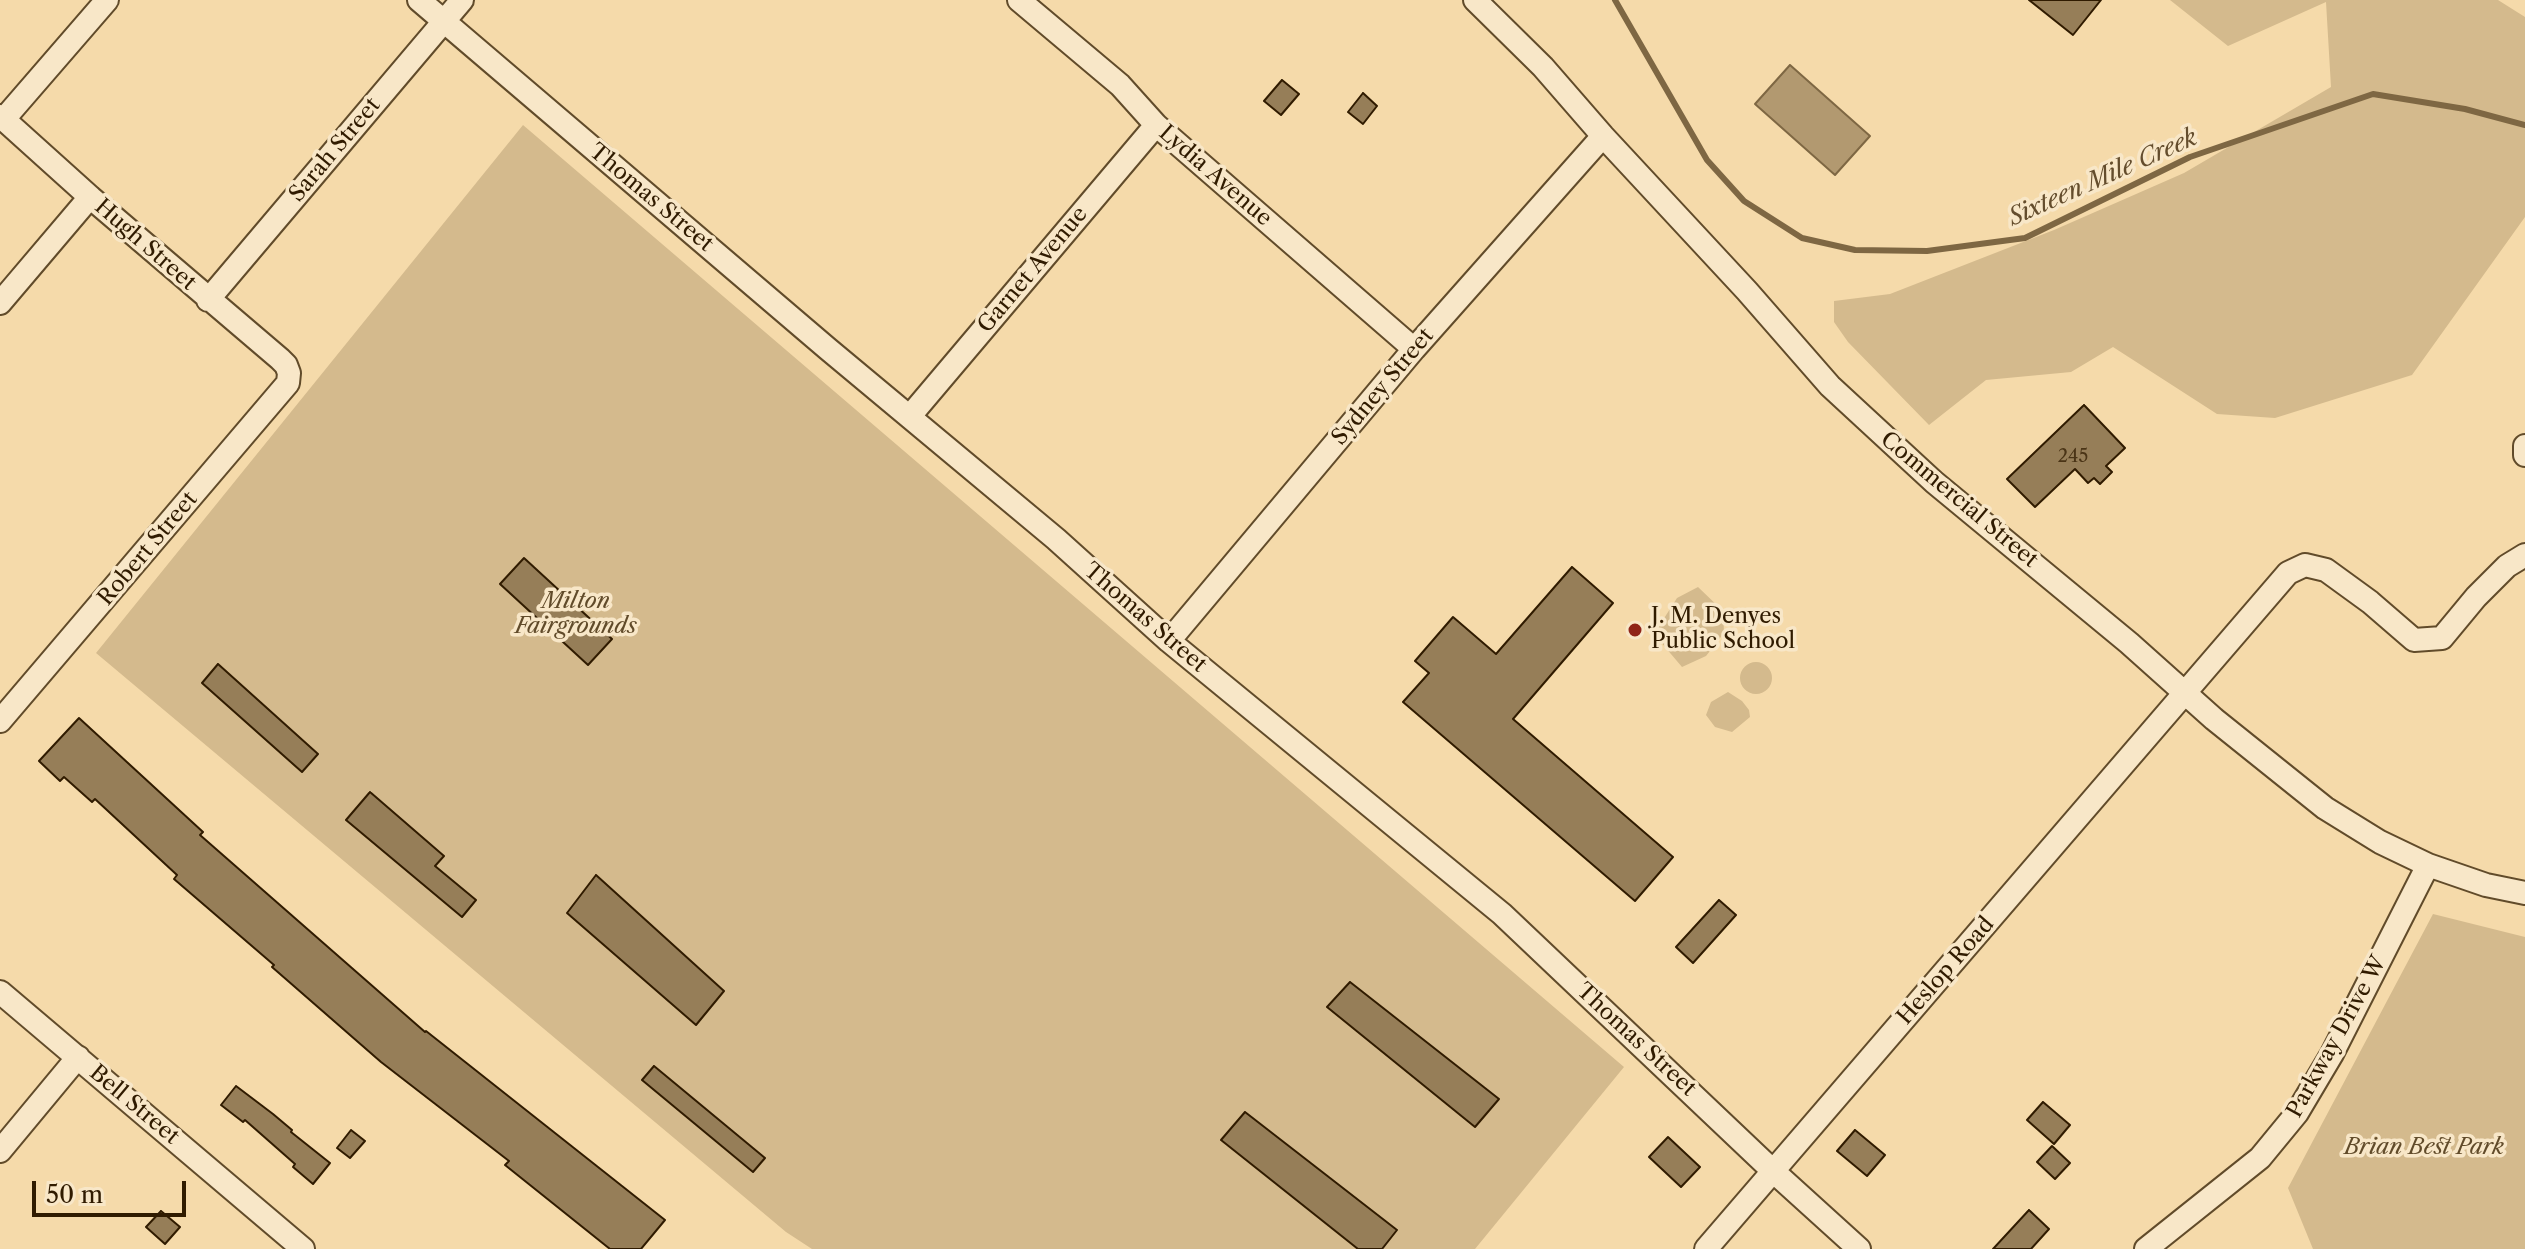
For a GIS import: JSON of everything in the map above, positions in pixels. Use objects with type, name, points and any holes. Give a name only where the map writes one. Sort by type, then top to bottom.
[{"type":"street","points":[[2,117],[107,0]]},
{"type":"street","name":"Thomas Street","points":[[419,0],[1056,539],[1169,641],[1502,914],[1859,1249]]},
{"type":"street","name":"Sarah Street","points":[[208,300],[462,0]]},
{"type":"street","name":"Lydia Avenue","points":[[1019,0],[1120,85],[1156,125],[1414,349]]},
{"type":"street","name":"Commercial Street","points":[[1475,0],[1543,67],[1830,386],[1934,482],[2325,808],[2380,842],[2428,865],[2486,885],[2525,893]]},
{"type":"street","name":"Hugh Street","points":[[2,117],[208,300],[280,359],[289,373]]},
{"type":"street","name":"Garnet Avenue","points":[[910,416],[1156,125]]},
{"type":"street","name":"Sydney Street","points":[[1169,641],[1414,349],[1603,136]]},
{"type":"street","points":[[0,303],[90,197]]},
{"type":"street","name":"Robert Street","points":[[0,721],[288,383],[289,373]]},
{"type":"street","points":[[2525,446],[2525,455]]},
{"type":"street","name":"Heslop Road","points":[[1706,1249],[2288,573],[2305,565],[2326,570],[2414,640],[2442,638],[2507,566],[2525,555]]},
{"type":"street","name":"Parkway Drive W","points":[[2146,1249],[2260,1158],[2297,1113],[2332,1054],[2428,865]]},
{"type":"street","name":"Bell Street","points":[[0,992],[303,1249]]},
{"type":"street","points":[[0,1151],[78,1057]]},
{"type":"green space","points":[[2170,0],[2498,0],[2525,17],[2525,217],[2412,375],[2275,418],[2217,414],[2113,347],[2071,372],[1986,380],[1929,425],[1848,342],[1834,322],[1834,301],[1890,294],[2054,230],[2184,173],[2331,87],[2326,2],[2228,46]]},
{"type":"green space","name":"Milton Fairgrounds","points":[[523,125],[1624,1067],[1475,1249],[812,1249],[786,1232],[96,653]]},
{"type":"green space","points":[[1698,587],[1723,611],[1724,633],[1706,656],[1682,667],[1654,634],[1677,598]]},
{"type":"green space","points":[[1756,662],[1767,667],[1772,678],[1767,689],[1756,694],[1745,689],[1740,678],[1745,667]]},
{"type":"green space","points":[[1728,692],[1742,701],[1750,717],[1732,732],[1715,727],[1706,715],[1711,702]]},
{"type":"green space","name":"Brian Best Park","points":[[2433,914],[2525,937],[2525,1249],[2313,1249],[2288,1188]]},
{"type":"shaded area","points":[[1790,65],[1870,136],[1835,175],[1755,104]]},
{"type":"building","points":[[2029,0],[2101,0],[2073,35]]},
{"type":"building","points":[[1282,80],[1299,94],[1281,115],[1264,101]]},
{"type":"building","points":[[1363,93],[1377,106],[1363,124],[1348,112]]},
{"type":"building","points":[[2084,405],[2125,448],[2106,466],[2112,472],[2100,484],[2094,478],[2088,483],[2075,469],[2035,507],[2007,479]]},
{"type":"building","points":[[524,558],[612,639],[588,665],[500,584]]},
{"type":"building","points":[[1572,567],[1613,603],[1513,719],[1673,857],[1635,901],[1403,702],[1429,673],[1415,661],[1453,617],[1496,654]]},
{"type":"building","points":[[218,664],[318,754],[302,772],[202,683]]},
{"type":"building","points":[[79,718],[203,832],[200,835],[425,1032],[665,1220],[641,1249],[610,1249],[505,1165],[509,1161],[381,1062],[272,967],[274,965],[174,879],[177,875],[95,799],[92,802],[64,777],[60,781],[39,761]]},
{"type":"building","points":[[370,792],[444,856],[435,866],[476,900],[462,917],[346,820]]},
{"type":"building","points":[[596,875],[724,991],[696,1025],[567,913]]},
{"type":"building","points":[[1719,900],[1736,915],[1693,963],[1676,947]]},
{"type":"building","points":[[1350,982],[1499,1099],[1475,1127],[1327,1007]]},
{"type":"building","points":[[654,1066],[765,1158],[753,1172],[642,1080]]},
{"type":"building","points":[[236,1086],[330,1163],[313,1184],[245,1120],[243,1122],[221,1105]]},
{"type":"building","points":[[2043,1102],[2070,1125],[2054,1144],[2027,1120]]},
{"type":"building","points":[[1245,1112],[1397,1230],[1382,1249],[1358,1249],[1221,1140]]},
{"type":"building","points":[[351,1130],[365,1141],[350,1158],[337,1148]]},
{"type":"building","points":[[1855,1130],[1885,1155],[1867,1176],[1837,1151]]},
{"type":"building","points":[[1668,1137],[1700,1167],[1681,1187],[1649,1157]]},
{"type":"building","points":[[2052,1146],[2070,1163],[2055,1179],[2037,1162]]},
{"type":"building","points":[[2029,1210],[2049,1229],[2031,1249],[1993,1249]]},
{"type":"building","points":[[161,1211],[180,1227],[165,1244],[146,1227]]},
{"type":"waterway","name":"Sixteen Mile Creek","points":[[1615,0],[1707,160],[1744,201],[1802,238],[1855,250],[1927,251],[2025,238],[2190,157],[2373,94],[2465,109],[2525,125]]},
{"type":"place","name":"J. M. Denyes Public School","points":[[1635,630]]}]
